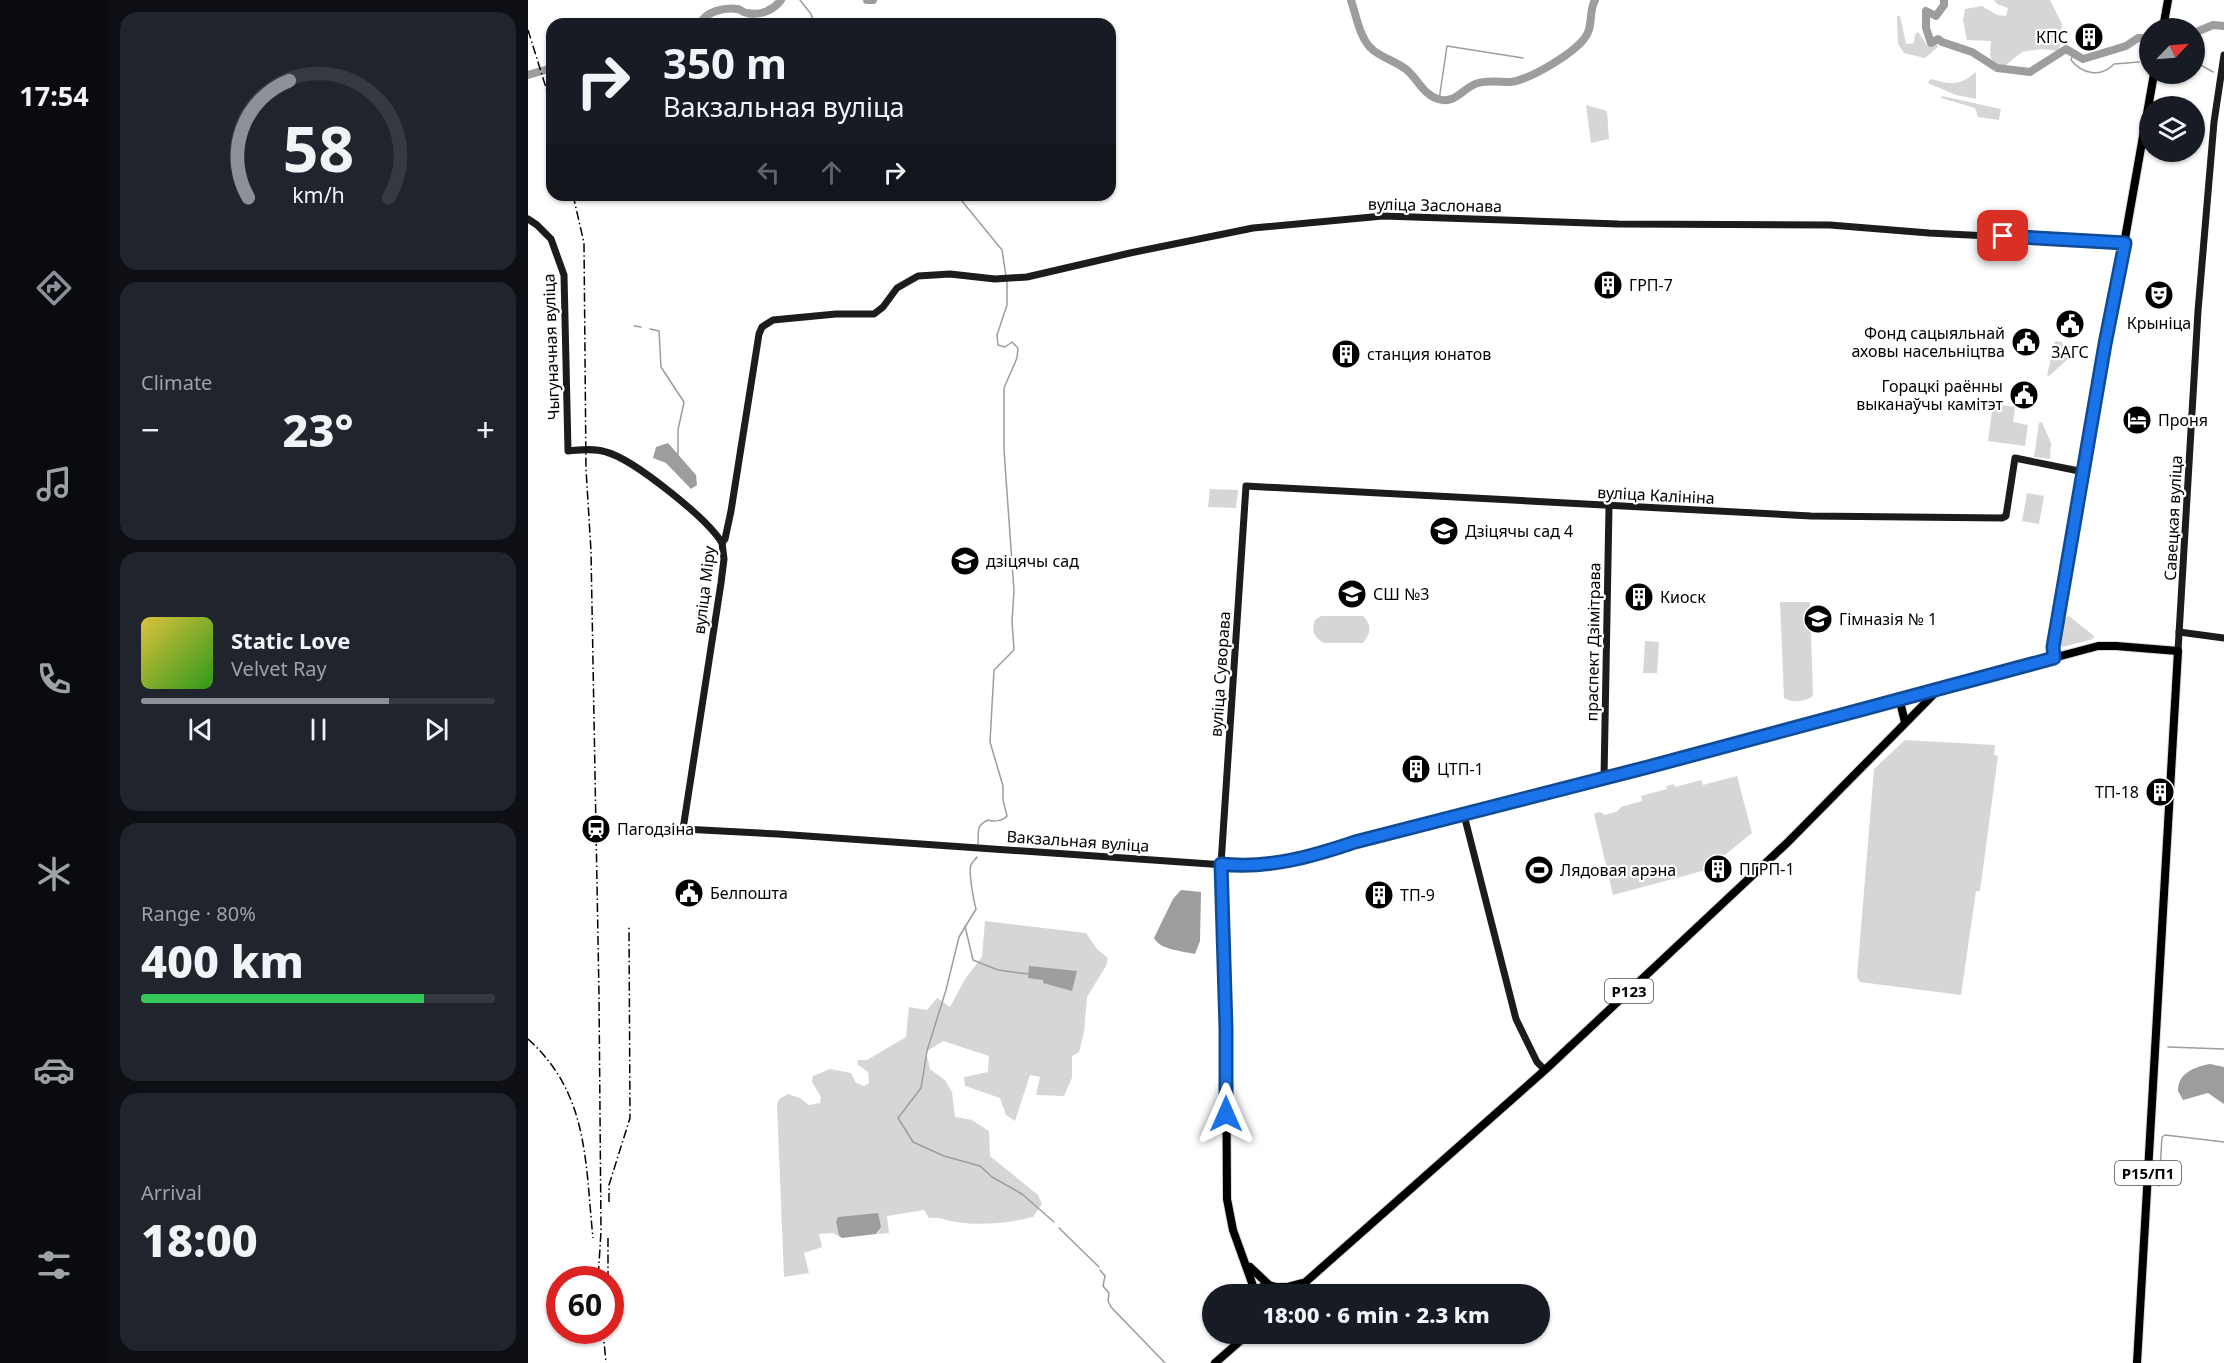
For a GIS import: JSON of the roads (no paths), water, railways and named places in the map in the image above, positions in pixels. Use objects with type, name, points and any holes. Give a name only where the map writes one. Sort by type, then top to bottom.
[{"type":"main road","points":[[2165,18],[2168,0]]},
{"type":"main road","name":"Савецкая вуліца","points":[[2137,1363],[2198,311],[2214,122],[2224,55]]},
{"type":"main road","points":[[2054,658],[2053,647],[2152,84]]},
{"type":"main road","name":"вуліца Заслонава","points":[[767,323],[773,320],[814,316],[874,314],[883,307],[897,288],[918,276],[950,274],[1027,277],[1253,228],[1383,216],[1615,224],[1830,225],[2125,243]]},
{"type":"main road","name":"Чыгуначная вуліца","points":[[528,219],[551,239],[564,275],[568,452],[605,452],[623,460],[673,495],[702,519],[722,543]]},
{"type":"main road","name":"вуліца Міру","points":[[683,829],[721,583],[724,559],[722,543],[725,539],[731,511],[759,334],[767,323]]},
{"type":"main road","name":"вуліца Калініна","points":[[1246,486],[1609,507],[1870,518],[2002,518],[2006,516],[2015,458],[2084,472]]},
{"type":"main road","name":"вуліца Суворава","points":[[1221,864],[1246,486]]},
{"type":"main road","name":"праспект Дзімітрава","points":[[1604,778],[1609,507]]},
{"type":"main road","points":[[2179,632],[2224,638]]},
{"type":"main road","name":"Вакзальная вуліца","points":[[683,829],[1250,866],[1291,861],[2098,646],[2178,651]]},
{"type":"main road","name":"Р123","points":[[1303,1284],[1545,1070],[1796,835],[1940,688]]},
{"type":"main road","points":[[1899,698],[1905,722]]},
{"type":"main road","points":[[1464,815],[1516,1019],[1537,1062],[1545,1070]]},
{"type":"main road","points":[[1221,864],[1226,1029],[1227,1199],[1233,1230],[1253,1284]]},
{"type":"main road","points":[[1245,1262],[1261,1280],[1268,1284]]},
{"type":"main road","points":[[1296,1284],[1306,1281]]},
{"type":"main road","points":[[1215,1363],[1236,1344]]},
{"type":"waterway","name":"Проня","points":[[705,18],[722,9],[738,9],[752,14],[762,13],[775,7],[781,0]]},
{"type":"waterway","points":[[800,0],[812,18]]},
{"type":"waterway","points":[[867,0],[873,0]]},
{"type":"waterway","points":[[1351,0],[1359,27],[1369,46],[1408,71],[1433,97],[1444,100],[1455,98],[1478,83],[1510,82],[1528,77],[1561,59],[1587,34],[1595,0]]},
{"type":"waterway","points":[[1944,0],[1944,5],[1936,16],[1926,11],[1926,28],[1931,43],[1938,39],[1972,52],[1997,68],[2030,72],[2066,49],[2083,59],[2126,46],[2139,38]]},
{"type":"waterway","points":[[2205,28],[2213,25],[2224,26]]},
{"type":"waterway","points":[[1439,100],[1447,46],[1523,58]]},
{"type":"waterway","points":[[2073,54],[2071,60],[2075,65],[2086,71],[2098,73],[2114,64],[2139,62]]},
{"type":"waterway","points":[[2205,67],[2213,72]]},
{"type":"waterway","name":"Проня","points":[[528,75],[546,70]]},
{"type":"waterway","points":[[962,201],[1002,250],[1006,276]]},
{"type":"waterway","points":[[978,844],[978,830],[981,825],[988,820],[998,821],[1007,816],[1003,800],[1003,786],[990,742],[994,670],[1014,650],[1012,621],[1014,591],[1004,450],[1004,388],[1017,358],[1018,348],[1012,342],[1005,347],[998,345],[997,335],[1007,305],[1007,281]]},
{"type":"waterway","points":[[634,326],[641,327]]},
{"type":"waterway","points":[[650,329],[659,331],[661,367],[684,402],[678,430],[678,455]]},
{"type":"waterway","points":[[977,857],[970,868],[976,909],[959,937],[946,990],[927,1051],[921,1088],[898,1118],[913,1142],[944,1156],[980,1166],[992,1177],[1022,1194],[1054,1222]]},
{"type":"waterway","points":[[965,926],[973,960],[998,970],[1028,974]]},
{"type":"waterway","points":[[2168,1047],[2224,1049]]},
{"type":"waterway","points":[[2159,1186],[2162,1137],[2165,1135],[2224,1142]]},
{"type":"waterway","points":[[1059,1228],[1099,1267]]},
{"type":"waterway","points":[[1100,1270],[1105,1276],[1103,1286],[1109,1293],[1108,1301],[1111,1307],[1165,1363]]},
{"type":"railway","points":[[528,30],[546,88]]},
{"type":"railway","points":[[574,201],[584,243],[586,469],[591,551],[599,995],[601,1231],[599,1266]]},
{"type":"railway","points":[[609,1202],[609,1185],[630,1118],[629,926]]},
{"type":"railway","points":[[528,1039],[548,1060],[563,1083],[573,1106],[585,1156],[593,1238]]},
{"type":"railway","points":[[608,1238],[608,1266]]},
{"type":"railway","points":[[604,1344],[606,1363]]},
{"type":"place","name":"КПС","points":[[2089,37]]},
{"type":"place","name":"ГРП-7","points":[[1608,285]]},
{"type":"place","name":"Крыніца","points":[[2159,295]]},
{"type":"place","name":"ЗАГС","points":[[2070,324]]},
{"type":"place","name":"Фонд сацыяльнай аховы насельніцтва","points":[[2026,342]]},
{"type":"place","name":"станция юнатов","points":[[1346,354]]},
{"type":"place","name":"Горацкі раённы выканаўчы камітэт","points":[[2024,395]]},
{"type":"place","name":"Проня","points":[[2137,420]]},
{"type":"place","name":"Дзіцячы сад 4","points":[[1444,531]]},
{"type":"place","name":"дзіцячы сад","points":[[965,561]]},
{"type":"place","name":"СШ №3","points":[[1352,594]]},
{"type":"place","name":"Киоск","points":[[1639,597]]},
{"type":"place","name":"Гімназія № 1","points":[[1818,619]]},
{"type":"place","name":"ЦТП-1","points":[[1416,769]]},
{"type":"place","name":"ТП-18","points":[[2160,792]]},
{"type":"place","name":"Пагодзіна","points":[[596,829]]},
{"type":"place","name":"ПГРП-1","points":[[1718,869]]},
{"type":"place","name":"Лядовая арэна","points":[[1539,870]]},
{"type":"place","name":"Белпошта","points":[[689,893]]},
{"type":"place","name":"ТП-9","points":[[1379,895]]}]
